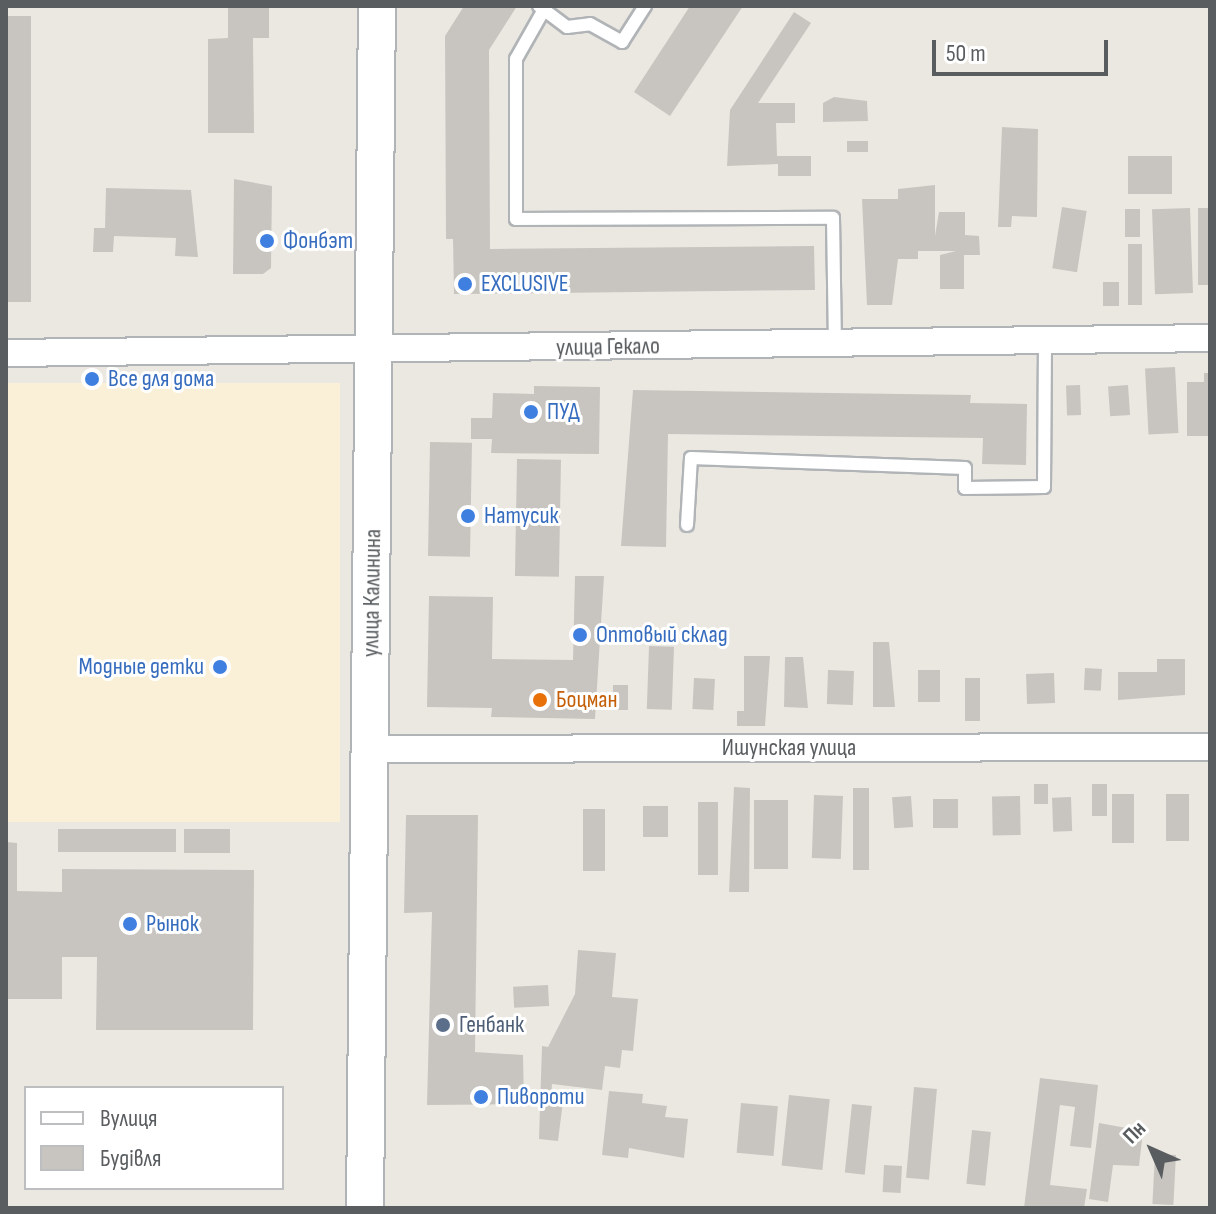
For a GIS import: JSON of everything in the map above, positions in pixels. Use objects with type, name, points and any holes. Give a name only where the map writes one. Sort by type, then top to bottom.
[{"type":"main road","name":"улица Калинина","points":[[366,1194],[369,749],[377,350],[377,6]]},
{"type":"street","name":"улица Гекало","points":[[6,353],[1210,338]]},
{"type":"street","name":"Ишунская улица","points":[[369,749],[1210,747]]},
{"type":"lane","points":[[645,6],[622,42],[540,9],[516,59],[516,219],[833,218],[835,343]]},
{"type":"lane","points":[[687,525],[691,458],[965,468],[965,488],[1044,487],[1045,341]]},
{"type":"shaded area","points":[[6,383],[340,383],[340,822],[6,822]]},
{"type":"building","points":[[228,6],[269,6],[269,38],[253,38],[254,133],[208,133],[208,39],[228,38]]},
{"type":"building","points":[[464,6],[517,6],[489,50],[490,249],[814,246],[815,290],[454,294],[453,239],[446,239],[445,36]]},
{"type":"building","points":[[690,6],[743,6],[670,116],[634,92]]},
{"type":"building","points":[[794,12],[811,23],[758,103],[795,103],[795,123],[776,123],[777,156],[811,156],[811,176],[778,176],[778,164],[727,166],[730,110]]},
{"type":"building","points":[[6,16],[31,16],[31,302],[6,302]]},
{"type":"building","points":[[834,97],[867,101],[868,121],[823,122],[823,103]]},
{"type":"building","points":[[1002,127],[1038,129],[1037,217],[1012,216],[1011,227],[998,227]]},
{"type":"building","points":[[847,141],[868,141],[868,152],[847,152]]},
{"type":"building","points":[[1128,156],[1172,156],[1172,194],[1128,194]]},
{"type":"building","points":[[234,179],[272,186],[271,268],[263,274],[233,274]]},
{"type":"building","points":[[935,185],[935,236],[939,212],[965,212],[965,235],[979,236],[980,255],[964,255],[964,289],[940,289],[940,255],[956,251],[918,251],[918,259],[898,259],[892,305],[867,305],[862,199],[898,199],[898,189]]},
{"type":"building","points":[[106,188],[191,190],[198,257],[175,256],[176,238],[114,236],[113,252],[93,252],[94,228],[105,228]]},
{"type":"building","points":[[1062,207],[1087,211],[1077,272],[1052,268]]},
{"type":"building","points":[[1190,208],[1193,293],[1155,294],[1152,209]]},
{"type":"building","points":[[1198,208],[1210,208],[1210,285],[1198,285]]},
{"type":"building","points":[[1125,209],[1140,209],[1140,237],[1125,237]]},
{"type":"building","points":[[1128,244],[1142,244],[1142,305],[1128,305]]},
{"type":"building","points":[[1103,282],[1119,282],[1119,306],[1103,306]]},
{"type":"building","points":[[1175,367],[1178,433],[1148,434],[1145,369]]},
{"type":"building","points":[[1204,373],[1210,373],[1208,436],[1187,436],[1187,382],[1204,382]]},
{"type":"building","points":[[1066,385],[1080,385],[1081,415],[1067,415]]},
{"type":"building","points":[[1128,385],[1130,415],[1110,416],[1108,386]]},
{"type":"building","points":[[534,386],[600,387],[599,454],[491,453],[492,439],[471,439],[471,418],[492,418],[493,393],[534,394]]},
{"type":"building","points":[[633,390],[971,395],[970,403],[1027,404],[1026,465],[982,464],[983,438],[668,434],[666,547],[621,546]]},
{"type":"building","points":[[430,442],[472,443],[470,557],[428,556]]},
{"type":"building","points":[[517,459],[561,460],[559,577],[515,576]]},
{"type":"building","points":[[575,576],[604,576],[595,719],[491,717],[492,708],[427,707],[429,596],[493,597],[492,659],[573,660]]},
{"type":"building","points":[[873,642],[889,642],[895,707],[873,707]]},
{"type":"building","points":[[649,646],[674,647],[672,710],[647,709]]},
{"type":"building","points":[[744,656],[770,656],[765,726],[737,726],[737,711],[744,711]]},
{"type":"building","points":[[785,657],[803,657],[808,708],[784,707]]},
{"type":"building","points":[[1157,659],[1185,659],[1185,695],[1118,700],[1118,672],[1157,672]]},
{"type":"building","points":[[1085,668],[1102,669],[1101,691],[1084,690]]},
{"type":"building","points":[[828,670],[854,671],[853,705],[827,704]]},
{"type":"building","points":[[918,670],[940,670],[940,702],[918,702]]},
{"type":"building","points":[[1054,673],[1055,703],[1027,704],[1026,674]]},
{"type":"building","points":[[694,678],[715,679],[713,710],[692,709]]},
{"type":"building","points":[[965,678],[980,678],[980,721],[965,721]]},
{"type":"building","points":[[613,685],[628,685],[628,710],[613,710]]},
{"type":"building","points":[[1034,784],[1048,784],[1048,804],[1034,804]]},
{"type":"building","points":[[1092,784],[1107,784],[1107,816],[1092,816]]},
{"type":"building","points":[[734,787],[750,788],[749,892],[729,892]]},
{"type":"building","points":[[853,788],[869,788],[869,870],[853,870]]},
{"type":"building","points":[[1112,794],[1134,794],[1134,843],[1112,843]]},
{"type":"building","points":[[1166,794],[1189,794],[1189,841],[1166,841]]},
{"type":"building","points":[[814,795],[843,796],[841,859],[812,858]]},
{"type":"building","points":[[911,796],[913,827],[894,828],[892,797]]},
{"type":"building","points":[[992,796],[1020,796],[1021,835],[993,835]]},
{"type":"building","points":[[1071,797],[1072,831],[1053,832],[1052,798]]},
{"type":"building","points":[[933,799],[958,799],[958,828],[933,828]]},
{"type":"building","points":[[754,800],[788,800],[788,869],[754,869]]},
{"type":"building","points":[[698,802],[718,802],[718,875],[698,875]]},
{"type":"building","points":[[643,806],[668,806],[668,837],[643,837]]},
{"type":"building","points":[[583,809],[605,809],[605,871],[583,871]]},
{"type":"building","points":[[406,815],[478,815],[475,1052],[523,1055],[524,1104],[427,1105],[432,912],[404,913]]},
{"type":"building","points":[[58,829],[176,829],[176,852],[58,852]]},
{"type":"building","points":[[184,829],[230,829],[230,853],[184,853]]},
{"type":"building","name":"Рынок","points":[[6,842],[17,843],[17,891],[62,892],[62,869],[254,870],[253,1030],[96,1030],[97,957],[62,957],[62,999],[6,999]]},
{"type":"building","points":[[578,950],[616,953],[612,997],[638,999],[633,1051],[622,1050],[620,1068],[605,1066],[602,1090],[552,1084],[551,1100],[563,1101],[558,1141],[539,1139],[542,1046],[548,1047],[575,994]]},
{"type":"building","points":[[548,985],[549,1006],[514,1008],[513,987]]},
{"type":"building","points":[[1040,1078],[1098,1085],[1091,1148],[1070,1146],[1075,1107],[1060,1105],[1050,1185],[1087,1189],[1084,1208],[1024,1208]]},
{"type":"building","points":[[914,1087],[937,1089],[929,1180],[906,1178]]},
{"type":"building","points":[[609,1091],[643,1094],[642,1103],[667,1106],[665,1117],[688,1119],[684,1158],[629,1148],[628,1158],[602,1155]]},
{"type":"building","points":[[789,1095],[830,1099],[822,1170],[782,1166]]},
{"type":"building","points":[[741,1103],[778,1106],[774,1156],[737,1153]]},
{"type":"building","points":[[852,1104],[872,1106],[865,1175],[845,1173]]},
{"type":"building","points":[[1099,1123],[1143,1131],[1139,1166],[1113,1165],[1108,1202],[1089,1199]]},
{"type":"building","points":[[972,1130],[991,1132],[985,1186],[966,1184]]},
{"type":"building","points":[[1155,1154],[1176,1155],[1173,1205],[1152,1204]]},
{"type":"building","points":[[884,1165],[902,1166],[901,1193],[883,1192]]},
{"type":"place","name":"Фонбэт","points":[[267,241]]},
{"type":"place","name":"EXCLUSIVE","points":[[465,284]]},
{"type":"place","name":"Все для дома","points":[[92,379]]},
{"type":"place","name":"ПУД","points":[[531,412]]},
{"type":"place","name":"Натусик","points":[[468,516]]},
{"type":"place","name":"Оптовый склад","points":[[580,635]]},
{"type":"place","name":"Модные детки","points":[[220,667]]},
{"type":"place","name":"Боцман","points":[[540,700]]},
{"type":"place","name":"Рынок","points":[[130,924]]},
{"type":"place","name":"Генбанк","points":[[443,1025]]},
{"type":"place","name":"Пивороти","points":[[481,1097]]}]
